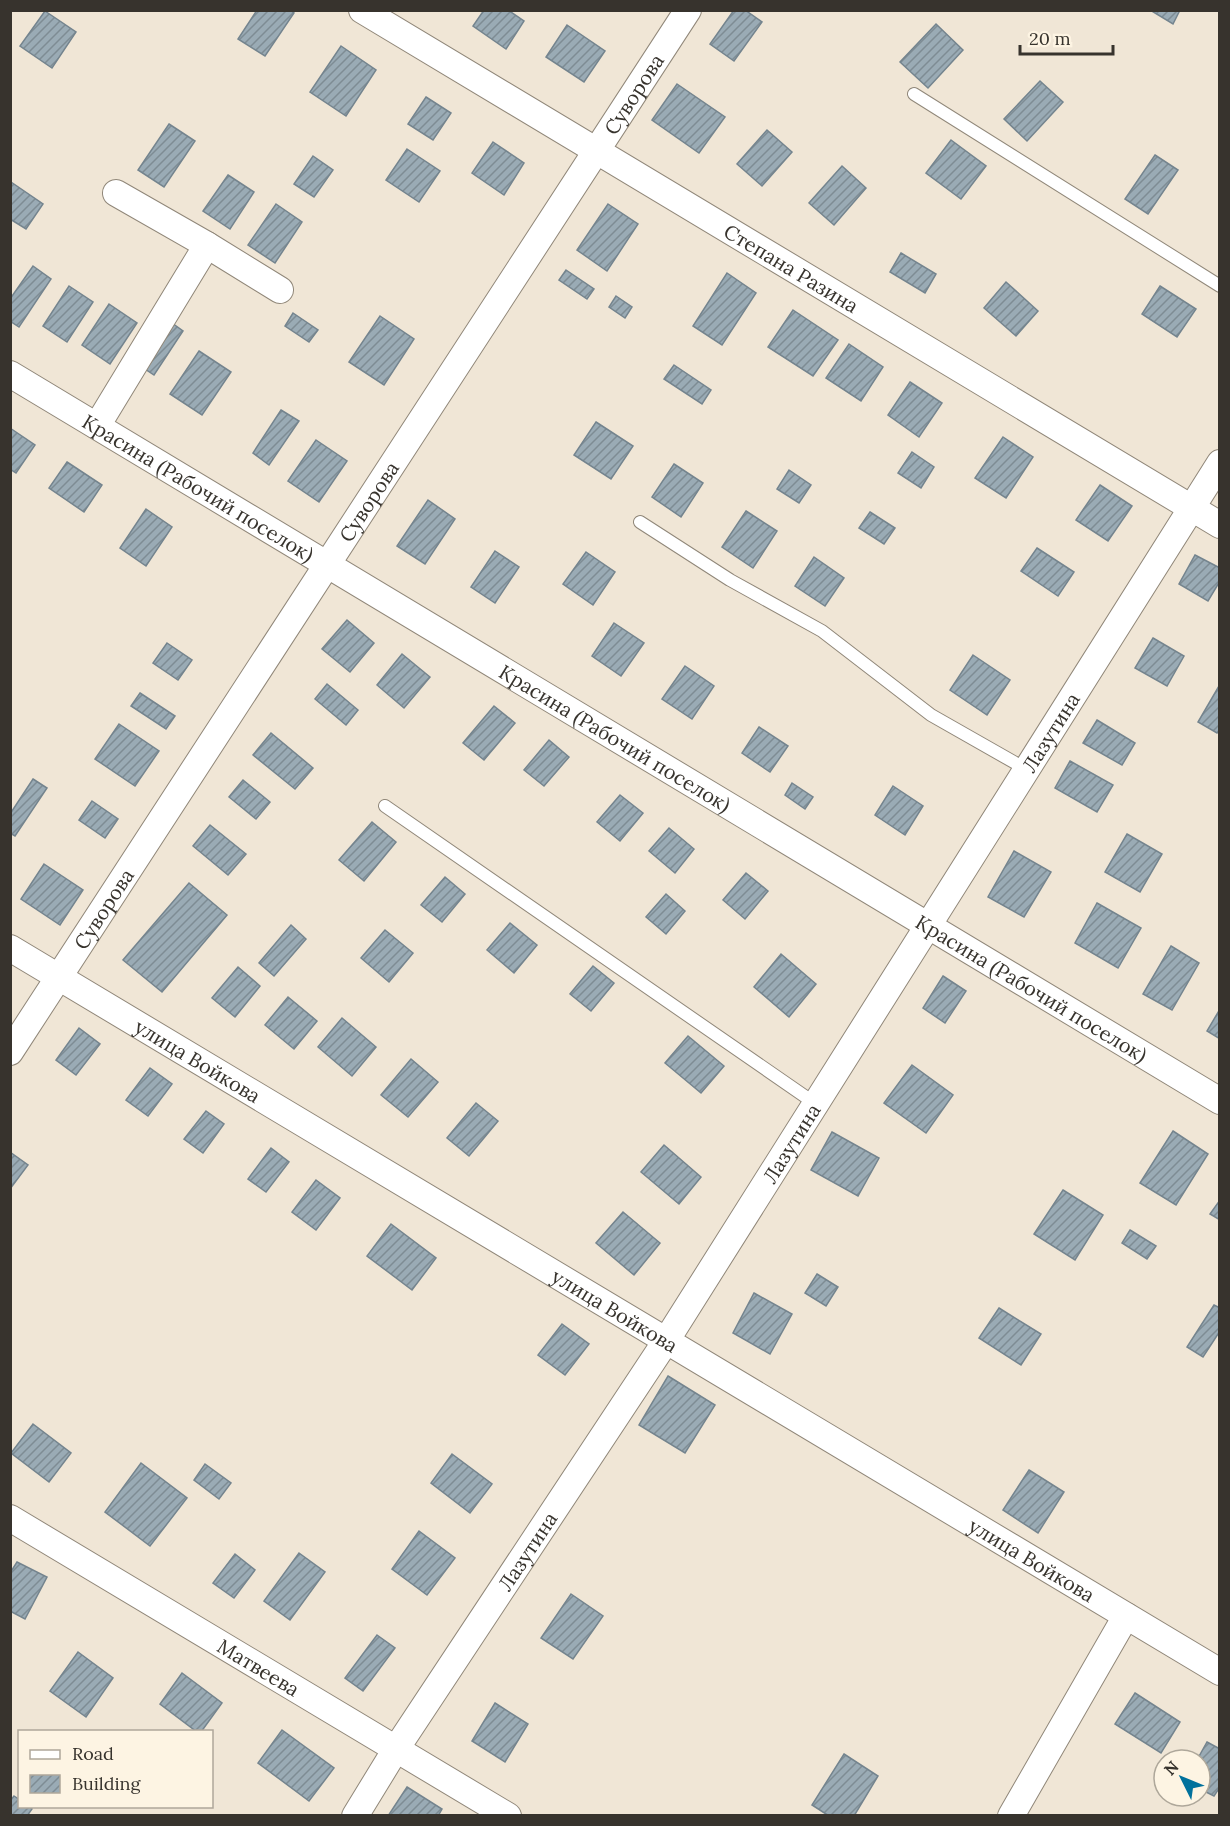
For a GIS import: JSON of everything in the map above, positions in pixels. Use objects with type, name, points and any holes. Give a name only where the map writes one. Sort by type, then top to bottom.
[{"type":"street","name":"Степана Разина","points":[[362,10],[1220,525]]},
{"type":"street","name":"Суворова","points":[[10,1052],[688,10]]},
{"type":"street","points":[[117,193],[280,290]]},
{"type":"street","points":[[98,426],[207,245]]},
{"type":"street","name":"Красина (Рабочий поселок)","points":[[10,374],[1220,1101]]},
{"type":"street","name":"Лазутина","points":[[355,1815],[396,1749],[666,1341],[1220,463]]},
{"type":"street","name":"улица Войкова","points":[[10,948],[1220,1672]]},
{"type":"street","name":"Матвеева","points":[[10,1518],[508,1815]]},
{"type":"street","points":[[1011,1815],[1126,1616]]},
{"type":"lane","points":[[914,94],[1220,286]]},
{"type":"lane","points":[[640,522],[730,580],[822,631],[931,715],[1026,769]]},
{"type":"lane","points":[[386,806],[816,1104]]},
{"type":"building","points":[[257,10],[290,10],[294,13],[265,56],[238,39]]},
{"type":"building","points":[[484,10],[508,10],[524,21],[506,49],[473,26]]},
{"type":"building","points":[[734,10],[745,10],[762,22],[734,61],[710,44]]},
{"type":"building","points":[[1150,10],[1180,10],[1173,24]]},
{"type":"building","points":[[45,11],[76,32],[52,68],[20,46]]},
{"type":"building","points":[[936,24],[963,50],[928,88],[900,62]]},
{"type":"building","points":[[567,25],[605,51],[584,82],[546,57]]},
{"type":"building","points":[[341,46],[376,70],[346,116],[310,92]]},
{"type":"building","points":[[1040,81],[1063,102],[1027,141],[1004,119]]},
{"type":"building","points":[[677,84],[725,117],[699,153],[652,120]]},
{"type":"building","points":[[426,97],[451,113],[433,140],[408,124]]},
{"type":"building","points":[[169,124],[195,141],[164,187],[138,170]]},
{"type":"building","points":[[767,130],[792,152],[762,186],[737,164]]},
{"type":"building","points":[[951,140],[986,166],[961,199],[926,173]]},
{"type":"building","points":[[493,142],[524,163],[504,195],[472,173]]},
{"type":"building","points":[[407,149],[440,171],[419,202],[386,180]]},
{"type":"building","points":[[1155,155],[1178,170],[1148,214],[1125,199]]},
{"type":"building","points":[[313,156],[333,170],[314,197],[294,184]]},
{"type":"building","points":[[842,166],[866,188],[834,225],[809,203]]},
{"type":"building","points":[[228,175],[254,192],[230,229],[203,211]]},
{"type":"building","points":[[11,182],[43,204],[26,229],[10,219]]},
{"type":"building","points":[[276,204],[302,222],[275,263],[248,245]]},
{"type":"building","points":[[608,204],[638,224],[607,271],[577,250]]},
{"type":"building","points":[[901,253],[936,274],[925,293],[890,272]]},
{"type":"building","points":[[33,266],[51,279],[19,327],[10,321],[10,299]]},
{"type":"building","points":[[566,270],[594,289],[587,299],[559,280]]},
{"type":"building","points":[[727,273],[756,293],[722,345],[693,326]]},
{"type":"building","points":[[1006,282],[1038,311],[1016,336],[984,308]]},
{"type":"building","points":[[69,286],[93,302],[67,342],[43,326]]},
{"type":"building","points":[[1160,286],[1196,309],[1177,337],[1142,314]]},
{"type":"building","points":[[616,296],[632,307],[625,318],[609,307]]},
{"type":"building","points":[[109,304],[137,323],[110,364],[82,345]]},
{"type":"building","points":[[793,310],[838,340],[813,376],[768,347]]},
{"type":"building","points":[[293,313],[318,330],[309,342],[285,326]]},
{"type":"building","points":[[380,316],[414,339],[384,385],[349,362]]},
{"type":"building","points":[[172,323],[183,331],[154,375],[142,367]]},
{"type":"building","points":[[849,344],[883,367],[861,401],[826,378]]},
{"type":"building","points":[[199,351],[231,372],[202,415],[170,394]]},
{"type":"building","points":[[674,365],[711,390],[702,404],[664,379]]},
{"type":"building","points":[[910,382],[942,403],[919,437],[888,415]]},
{"type":"building","points":[[281,410],[299,421],[269,465],[253,453]]},
{"type":"building","points":[[596,422],[633,446],[611,479],[574,455]]},
{"type":"building","points":[[10,428],[35,445],[16,473],[10,469]]},
{"type":"building","points":[[1003,437],[1033,457],[1006,498],[975,478]]},
{"type":"building","points":[[316,440],[347,461],[319,502],[288,481]]},
{"type":"building","points":[[912,452],[934,467],[921,488],[898,473]]},
{"type":"building","points":[[67,462],[102,485],[84,512],[49,488]]},
{"type":"building","points":[[674,464],[703,483],[681,517],[652,497]]},
{"type":"building","points":[[789,470],[811,485],[799,503],[777,489]]},
{"type":"building","points":[[1100,485],[1132,506],[1108,541],[1076,520]]},
{"type":"building","points":[[428,500],[455,519],[425,564],[397,546]]},
{"type":"building","points":[[146,509],[172,527],[146,566],[120,548]]},
{"type":"building","points":[[746,511],[777,531],[753,568],[722,547]]},
{"type":"building","points":[[870,512],[895,528],[884,544],[859,528]]},
{"type":"building","points":[[1037,548],[1074,572],[1058,596],[1021,571]]},
{"type":"building","points":[[495,551],[519,567],[495,603],[471,587]]},
{"type":"building","points":[[586,552],[615,572],[593,605],[563,584]]},
{"type":"building","points":[[1195,555],[1220,568],[1220,581],[1208,601],[1179,584]]},
{"type":"building","points":[[814,557],[844,578],[825,606],[795,586]]},
{"type":"building","points":[[347,620],[374,643],[350,672],[322,649]]},
{"type":"building","points":[[614,623],[644,643],[621,676],[592,656]]},
{"type":"building","points":[[1153,638],[1184,656],[1167,686],[1135,668]]},
{"type":"building","points":[[167,643],[192,660],[178,680],[153,663]]},
{"type":"building","points":[[402,654],[430,677],[404,708],[377,685]]},
{"type":"building","points":[[973,655],[1010,680],[987,715],[950,690]]},
{"type":"building","points":[[685,666],[714,686],[692,719],[662,699]]},
{"type":"building","points":[[327,684],[358,710],[346,725],[315,699]]},
{"type":"building","points":[[1219,686],[1220,729],[1217,733],[1198,722]]},
{"type":"building","points":[[140,693],[175,716],[166,729],[131,706]]},
{"type":"building","points":[[494,706],[515,723],[484,760],[463,743]]},
{"type":"building","points":[[1097,720],[1135,743],[1122,765],[1083,743]]},
{"type":"building","points":[[119,724],[159,751],[135,786],[95,759]]},
{"type":"building","points":[[759,727],[788,746],[770,772],[742,753]]},
{"type":"building","points":[[271,733],[313,768],[295,789],[253,755]]},
{"type":"building","points":[[549,740],[569,757],[544,786],[524,770]]},
{"type":"building","points":[[1070,761],[1113,785],[1097,812],[1055,788]]},
{"type":"building","points":[[33,779],[47,788],[15,836],[10,833],[10,814]]},
{"type":"building","points":[[243,780],[270,802],[256,819],[229,797]]},
{"type":"building","points":[[792,783],[813,797],[805,809],[785,795]]},
{"type":"building","points":[[893,786],[923,806],[905,835],[875,815]]},
{"type":"building","points":[[620,795],[643,813],[620,841],[597,822]]},
{"type":"building","points":[[92,801],[118,819],[105,838],[79,820]]},
{"type":"building","points":[[372,822],[396,842],[364,881],[339,860]]},
{"type":"building","points":[[210,825],[246,854],[228,875],[193,846]]},
{"type":"building","points":[[669,828],[694,849],[675,873],[649,851]]},
{"type":"building","points":[[1127,834],[1162,854],[1140,892],[1105,872]]},
{"type":"building","points":[[1014,851],[1051,872],[1024,917],[988,897]]},
{"type":"building","points":[[44,864],[83,890],[60,925],[21,899]]},
{"type":"building","points":[[746,873],[768,891],[745,919],[723,900]]},
{"type":"building","points":[[445,877],[465,894],[442,922],[421,905]]},
{"type":"building","points":[[189,883],[227,915],[162,992],[123,960]]},
{"type":"building","points":[[666,894],[685,911],[666,934],[646,917]]},
{"type":"building","points":[[1097,903],[1141,928],[1118,968],[1075,943]]},
{"type":"building","points":[[510,923],[537,945],[514,973],[487,950]]},
{"type":"building","points":[[291,925],[306,939],[274,976],[259,963]]},
{"type":"building","points":[[385,930],[413,953],[389,982],[361,958]]},
{"type":"building","points":[[1171,946],[1199,963],[1172,1010],[1143,994]]},
{"type":"building","points":[[781,954],[816,984],[789,1017],[754,987]]},
{"type":"building","points":[[593,966],[614,983],[591,1011],[570,994]]},
{"type":"building","points":[[238,967],[260,986],[235,1017],[212,998]]},
{"type":"building","points":[[943,976],[966,991],[945,1023],[923,1008]]},
{"type":"building","points":[[288,997],[317,1021],[294,1049],[265,1025]]},
{"type":"building","points":[[1220,1009],[1220,1039],[1207,1031]]},
{"type":"building","points":[[342,1018],[376,1047],[352,1076],[318,1047]]},
{"type":"building","points":[[79,1028],[100,1044],[76,1075],[56,1060]]},
{"type":"building","points":[[688,1036],[724,1066],[701,1093],[665,1063]]},
{"type":"building","points":[[411,1059],[438,1082],[408,1117],[381,1095]]},
{"type":"building","points":[[912,1065],[953,1095],[926,1133],[884,1103]]},
{"type":"building","points":[[150,1068],[172,1084],[148,1116],[126,1100]]},
{"type":"building","points":[[476,1103],[498,1121],[469,1156],[447,1138]]},
{"type":"building","points":[[206,1111],[224,1124],[203,1153],[184,1139]]},
{"type":"building","points":[[1173,1131],[1208,1154],[1176,1205],[1140,1183]]},
{"type":"building","points":[[832,1132],[879,1158],[858,1196],[811,1170]]},
{"type":"building","points":[[664,1145],[701,1177],[679,1204],[641,1172]]},
{"type":"building","points":[[271,1148],[289,1162],[266,1192],[248,1179]]},
{"type":"building","points":[[10,1152],[28,1165],[10,1189]]},
{"type":"building","points":[[316,1180],[340,1198],[316,1230],[292,1212]]},
{"type":"building","points":[[1063,1190],[1103,1215],[1075,1260],[1034,1234]]},
{"type":"building","points":[[1220,1200],[1220,1220],[1210,1214]]},
{"type":"building","points":[[623,1212],[660,1243],[634,1275],[596,1243]]},
{"type":"building","points":[[391,1224],[436,1258],[412,1290],[367,1256]]},
{"type":"building","points":[[1130,1230],[1156,1246],[1147,1259],[1122,1243]]},
{"type":"building","points":[[817,1274],[838,1287],[826,1306],[805,1293]]},
{"type":"building","points":[[754,1293],[792,1314],[770,1354],[733,1333]]},
{"type":"building","points":[[1214,1305],[1220,1308],[1220,1331],[1203,1357],[1187,1347]]},
{"type":"building","points":[[999,1308],[1041,1334],[1021,1365],[979,1338]]},
{"type":"building","points":[[562,1324],[589,1344],[565,1375],[538,1355]]},
{"type":"building","points":[[668,1376],[715,1405],[685,1453],[639,1425]]},
{"type":"building","points":[[33,1424],[71,1453],[49,1482],[11,1453]]},
{"type":"building","points":[[452,1454],[492,1484],[470,1513],[431,1483]]},
{"type":"building","points":[[141,1463],[187,1498],[150,1546],[105,1512]]},
{"type":"building","points":[[205,1464],[231,1483],[219,1499],[194,1480]]},
{"type":"building","points":[[1029,1470],[1064,1492],[1038,1533],[1003,1510]]},
{"type":"building","points":[[419,1531],[455,1558],[427,1595],[392,1569]]},
{"type":"building","points":[[299,1553],[325,1572],[290,1620],[264,1601]]},
{"type":"building","points":[[235,1554],[255,1570],[234,1598],[213,1583]]},
{"type":"building","points":[[17,1562],[47,1577],[25,1619],[10,1611],[10,1573]]},
{"type":"building","points":[[571,1594],[603,1616],[573,1659],[541,1638]]},
{"type":"building","points":[[377,1635],[395,1648],[363,1691],[345,1678]]},
{"type":"building","points":[[78,1652],[113,1678],[86,1717],[50,1691]]},
{"type":"building","points":[[182,1673],[222,1703],[202,1730],[194,1730],[160,1704]]},
{"type":"building","points":[[1135,1693],[1180,1722],[1164,1748],[1153,1748],[1115,1724]]},
{"type":"building","points":[[495,1703],[528,1724],[505,1762],[472,1741]]},
{"type":"building","points":[[282,1730],[334,1768],[309,1801],[258,1763]]},
{"type":"building","points":[[1207,1742],[1220,1749],[1220,1787],[1214,1796],[1212,1795],[1212,1748],[1204,1748]]},
{"type":"building","points":[[844,1754],[878,1776],[854,1816],[829,1816],[812,1805]]},
{"type":"building","points":[[407,1787],[442,1809],[438,1816],[388,1816]]},
{"type":"building","points":[[14,1796],[18,1799],[18,1808],[32,1809],[27,1816],[10,1816],[10,1801]]}]
